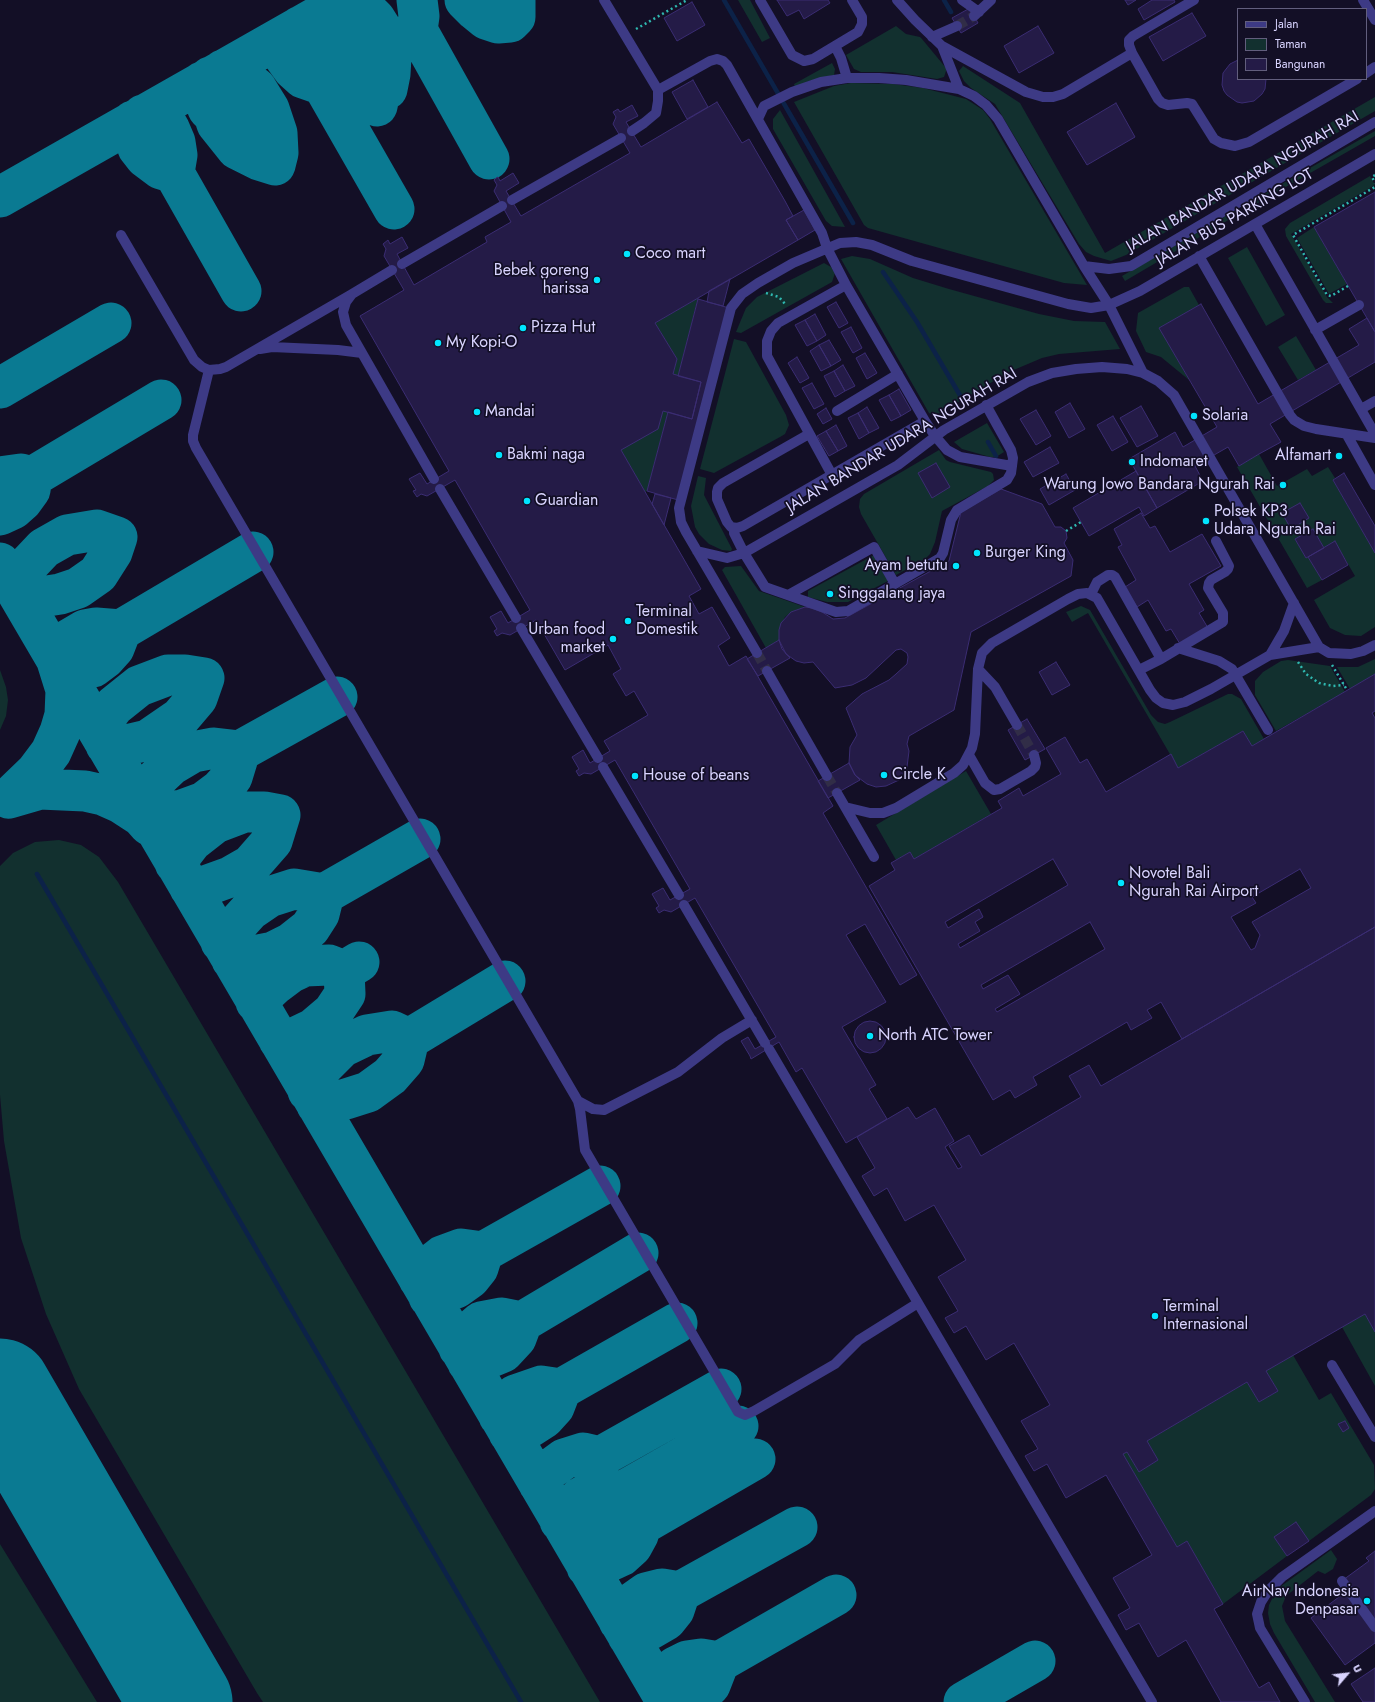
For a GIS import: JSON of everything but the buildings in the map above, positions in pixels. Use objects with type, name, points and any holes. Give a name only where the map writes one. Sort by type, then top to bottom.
[{"type":"street","points":[[604,0],[658,90],[656,113],[632,131]]},
{"type":"street","points":[[760,0],[792,55],[804,61],[814,59],[858,32],[862,24],[862,17],[852,0]]},
{"type":"street","points":[[897,0],[942,46],[1026,92],[1043,97],[1053,97],[1063,94],[1132,53]]},
{"type":"street","points":[[962,0],[977,14],[991,0]]},
{"type":"street","points":[[1194,0],[1133,36],[1129,40],[1128,45],[1162,104],[1168,106],[1187,103],[1192,104],[1214,139],[1221,143],[1234,146],[1249,142],[1355,80]]},
{"type":"street","points":[[1363,0],[1375,20]]},
{"type":"street","points":[[932,37],[957,26]]},
{"type":"street","points":[[835,46],[841,58],[847,78]]},
{"type":"street","points":[[942,46],[959,89]]},
{"type":"street","points":[[658,90],[693,69],[717,59],[723,61],[727,65],[822,233],[827,248],[846,285],[935,436],[947,450],[960,457],[1012,466]]},
{"type":"street","points":[[1367,73],[1375,67]]},
{"type":"street","points":[[758,118],[764,106],[792,92],[821,82],[847,78],[906,80],[959,89],[974,96],[986,105],[998,119],[1084,266],[1109,305],[1143,373]]},
{"type":"street","name":"JALAN BANDAR UDARA NGURAH RAI","points":[[1084,266],[1109,269],[1131,266],[1375,122]]},
{"type":"street","points":[[512,200],[621,138]]},
{"type":"street","name":"JALAN BUS PARKING LOT","points":[[1109,305],[1140,291],[1375,154]]},
{"type":"street","points":[[402,264],[502,206]]},
{"type":"street","points":[[1255,224],[1375,434]]},
{"type":"street","points":[[122,235],[194,360],[202,368],[209,370],[220,369],[392,270]]},
{"type":"street","points":[[757,653],[681,522],[679,508],[731,308],[742,294],[793,263],[840,243],[856,242],[872,245],[912,261],[1068,304],[1091,308],[1109,305]]},
{"type":"street","points":[[1199,256],[1294,420],[1304,426],[1347,435],[1375,438]]},
{"type":"street","points":[[832,475],[767,356],[767,341],[771,331],[778,323],[846,285]]},
{"type":"street","points":[[352,294],[346,302],[343,312],[346,325],[434,479]]},
{"type":"street","points":[[1315,330],[1359,305]]},
{"type":"street","points":[[254,350],[272,347],[338,350],[362,353]]},
{"type":"street","name":"JALAN BANDAR UDARA NGURAH RAI","points":[[697,551],[727,558],[744,553],[898,465],[935,436],[1028,382],[1052,373],[1076,369],[1102,367],[1127,369],[1143,373],[1158,381],[1174,395],[1319,647]]},
{"type":"street","points":[[209,370],[193,435],[193,442],[196,448],[578,1101],[586,1150],[736,1408],[745,1415],[754,1411],[835,1364],[858,1340],[918,1303]]},
{"type":"street","points":[[837,411],[898,374]]},
{"type":"street","points":[[1361,410],[1375,401]]},
{"type":"street","points":[[809,434],[723,483],[718,488],[718,499],[727,522],[734,528],[734,533],[744,553],[765,587],[842,613],[940,558],[954,514],[961,507],[1007,480],[1011,473],[1012,466],[1013,458],[1011,450],[986,405]]},
{"type":"street","points":[[734,528],[743,526],[925,421]]},
{"type":"street","points":[[1347,435],[1375,485]]},
{"type":"street","points":[[440,489],[516,618]]},
{"type":"street","points":[[1139,670],[1223,622],[1223,613],[1208,588],[1211,580],[1225,572],[1229,566],[1216,541]]},
{"type":"street","points":[[788,595],[874,547],[895,584]]},
{"type":"street","points":[[1091,594],[1097,582],[1112,574],[1160,658]]},
{"type":"street","points":[[845,807],[870,813],[884,813],[896,808],[954,773],[963,765],[969,755],[975,734],[978,669],[982,653],[992,643],[1078,594],[1087,593],[1097,598],[1156,698],[1164,703],[1173,705],[1184,702],[1236,675],[1270,655],[1291,650],[1319,647],[1330,653],[1351,654],[1375,645]]},
{"type":"street","points":[[1270,655],[1284,631],[1294,603]]},
{"type":"street","points":[[522,628],[598,758]]},
{"type":"street","points":[[1178,648],[1219,661],[1232,669],[1268,730]]},
{"type":"street","points":[[978,669],[995,687],[1017,725]]},
{"type":"street","points":[[768,671],[827,776]]},
{"type":"street","points":[[969,755],[985,783],[994,790],[1000,789],[1031,771],[1035,767],[1036,762],[1034,755]]},
{"type":"street","points":[[603,767],[679,895]]},
{"type":"street","points":[[837,793],[874,857]]},
{"type":"street","points":[[684,905],[1152,1702]]},
{"type":"street","points":[[578,1101],[593,1109],[604,1110],[678,1072],[722,1038],[752,1020]]},
{"type":"street","points":[[1332,1365],[1375,1437]]},
{"type":"street","points":[[1304,1702],[1260,1628],[1257,1614],[1261,1602],[1268,1591],[1282,1577],[1375,1511]]},
{"type":"street","points":[[1342,1581],[1375,1627]]},
{"type":"path","points":[[626,36],[687,0]]},
{"type":"path","points":[[1375,174],[1372,177],[1375,183]]},
{"type":"path","points":[[1348,286],[1331,296],[1328,295],[1293,235],[1375,187]]},
{"type":"path","points":[[1066,531],[1081,522]]},
{"type":"path","points":[[1291,650],[1306,674],[1319,683],[1333,686],[1344,685]]},
{"type":"path","points":[[1330,653],[1331,663],[1347,690]]},
{"type":"green space","points":[[738,0],[750,0],[770,38],[762,42]]},
{"type":"green space","points":[[896,26],[906,34],[920,37],[922,39],[946,68],[944,77],[937,79],[892,72],[861,72],[854,69],[846,55]]},
{"type":"green space","points":[[832,63],[835,69],[834,75],[809,81],[795,87],[794,84]]},
{"type":"green space","points":[[963,66],[1020,103],[1105,253],[1375,97],[1375,111],[1126,255],[1111,261],[1086,252],[1079,244],[995,104],[971,88],[964,81],[959,71]]},
{"type":"green space","points":[[851,83],[893,84],[923,88],[966,99],[983,110],[990,119],[1087,285],[1064,283],[868,228],[864,225],[794,102],[834,86]]},
{"type":"green space","points":[[780,110],[845,227],[832,226],[826,221],[773,129],[773,119]]},
{"type":"green space","points":[[1375,131],[1375,136],[1256,204],[1252,201]]},
{"type":"green space","points":[[1370,176],[1375,185],[1291,234],[1327,297],[1333,303],[1326,303],[1286,236],[1285,229],[1290,223]]},
{"type":"green space","points":[[1236,210],[1237,215],[1125,281],[1122,276]]},
{"type":"green space","points":[[1314,227],[1347,284],[1329,294],[1297,238]]},
{"type":"green space","points":[[1247,247],[1285,315],[1266,326],[1228,258]]},
{"type":"green space","points":[[852,256],[870,259],[913,278],[1039,314],[1074,321],[1105,322],[1120,349],[1059,354],[1042,358],[1009,372],[935,416],[929,413],[841,259]]},
{"type":"green space","points":[[824,263],[831,267],[835,273],[832,282],[741,333],[736,332],[746,308],[757,297]]},
{"type":"green space","points":[[1184,287],[1189,287],[1199,305],[1160,328],[1189,380],[1161,357],[1146,352],[1136,331],[1138,313]]},
{"type":"green space","points":[[698,298],[678,376],[673,374],[677,359],[655,323]]},
{"type":"green space","points":[[1296,336],[1316,370],[1298,380],[1278,347]]},
{"type":"green space","points":[[734,339],[746,342],[786,415],[789,425],[785,434],[714,473],[700,469]]},
{"type":"green space","points":[[663,411],[668,412],[647,491],[645,492],[621,450]]},
{"type":"green space","points":[[987,423],[1004,452],[996,457],[990,457],[962,449],[954,442]]},
{"type":"green space","points":[[939,450],[946,460],[950,462],[991,472],[994,480],[988,486],[942,511],[935,542],[930,554],[925,559],[896,575],[861,514],[859,507],[860,499],[864,494]]},
{"type":"green space","points":[[1259,454],[1277,486],[1307,469],[1312,476],[1328,467],[1335,478],[1333,480],[1375,553],[1375,627],[1361,636],[1345,635],[1330,628],[1314,600],[1355,576],[1335,542],[1324,548],[1313,529],[1295,539],[1306,558],[1308,557],[1322,580],[1307,588],[1237,467]]},
{"type":"green space","points":[[698,476],[706,478],[704,495],[732,549],[731,551],[722,550],[709,544],[699,534],[695,527],[691,506]]},
{"type":"green space","points":[[874,555],[888,581],[848,602],[827,602],[808,597],[808,591]]},
{"type":"green space","points":[[741,566],[759,591],[805,607],[791,612],[785,617],[779,630],[779,640],[766,648],[722,570],[725,567]]},
{"type":"green space","points":[[1081,606],[1090,610],[1151,715],[1158,722],[1165,724],[1228,694],[1232,694],[1241,699],[1264,739],[1252,746],[1243,731],[1178,768],[1088,613],[1072,622],[1066,612]]},
{"type":"green space","points":[[1375,659],[1375,674],[1350,689],[1337,667],[1358,667]]},
{"type":"green space","points":[[1288,660],[1330,666],[1345,692],[1276,731],[1255,695],[1255,681],[1263,672],[1281,661]]},
{"type":"green space","points":[[0,670],[6,687],[8,700],[6,716],[0,730]]},
{"type":"green space","points":[[966,771],[991,814],[914,859],[910,852],[896,860],[876,825]]},
{"type":"green space","points":[[59,840],[81,845],[99,857],[118,882],[600,1702],[263,1702],[257,1693],[79,1389],[46,1314],[21,1238],[4,1141],[0,1095],[0,866],[13,853],[35,842]]},
{"type":"green space","points":[[1365,1314],[1375,1332],[1375,1386],[1342,1327]]},
{"type":"green space","points":[[1293,1355],[1319,1400],[1331,1393],[1374,1465],[1375,1489],[1371,1495],[1309,1541],[1274,1537],[1287,1556],[1223,1604],[1187,1541],[1177,1547],[1123,1454],[1127,1452],[1139,1472],[1158,1460],[1147,1441],[1247,1382],[1259,1402],[1278,1391],[1266,1371]]},
{"type":"green space","points":[[0,1544],[97,1702],[0,1702]]},
{"type":"green space","points":[[1331,1550],[1337,1559],[1333,1569],[1325,1574],[1318,1571],[1286,1596],[1282,1606],[1285,1621],[1335,1702],[1315,1702],[1274,1633],[1270,1624],[1268,1613],[1269,1605],[1280,1587]]},
{"type":"waterway","points":[[724,0],[853,223]]},
{"type":"waterway","points":[[944,0],[951,12]]},
{"type":"waterway","points":[[883,272],[917,322],[961,397]]},
{"type":"waterway","points":[[988,442],[996,456]]},
{"type":"waterway","points":[[37,874],[521,1702]]},
{"type":"taxiway","points":[[299,27],[315,38],[322,50],[326,73],[343,90],[360,100],[377,106],[381,87],[379,65],[372,48],[357,28],[339,13],[326,12],[325,22],[329,41],[342,63],[352,73],[374,84],[381,87],[387,89],[391,57],[387,38],[375,19],[362,6],[352,0]]},
{"type":"taxiway","points":[[417,0],[419,16],[417,30],[489,159]]},
{"type":"taxiway","points":[[465,0],[486,19],[498,23],[510,22],[515,17],[515,0]]},
{"type":"taxiway","points":[[0,197],[324,13]]},
{"type":"taxiway","points":[[283,37],[282,46],[285,58],[293,69],[303,78],[323,85],[326,73]]},
{"type":"taxiway","points":[[202,82],[204,99],[208,109],[214,115],[229,126],[243,132],[248,115],[237,87],[227,79],[210,77],[212,104],[214,115],[217,124],[237,149],[259,160],[275,165],[278,153],[277,133],[269,109],[256,88],[239,75],[223,70]]},
{"type":"taxiway","points":[[323,85],[394,209]]},
{"type":"taxiway","points":[[143,115],[162,121],[169,128],[175,142],[177,155],[174,173],[241,291]]},
{"type":"taxiway","points":[[133,121],[134,136],[138,148],[145,157],[161,169],[174,173]]},
{"type":"taxiway","points":[[0,388],[111,323]]},
{"type":"taxiway","points":[[0,477],[21,474],[32,477],[161,400]]},
{"type":"taxiway","points":[[0,515],[13,509],[22,501],[30,490],[32,477]]},
{"type":"taxiway","points":[[15,588],[26,567],[44,548],[67,535],[97,530],[117,537],[112,552],[98,574],[78,588],[60,594],[22,600]]},
{"type":"taxiway","points":[[121,630],[253,552]]},
{"type":"taxiway","points":[[0,563],[667,1702]]},
{"type":"taxiway","points":[[64,673],[93,667],[105,658],[114,648],[121,630],[96,628],[85,630],[68,640],[56,658],[66,690],[65,715],[60,732],[51,752],[36,772],[9,798],[40,789],[85,791],[103,795],[121,803],[141,816],[149,825]]},
{"type":"taxiway","points":[[97,728],[114,706],[139,686],[168,675],[185,675],[204,678],[197,698],[180,718],[148,740],[131,744],[106,745]]},
{"type":"taxiway","points":[[140,803],[152,783],[171,765],[193,752],[214,748],[240,751],[337,697]]},
{"type":"taxiway","points":[[147,815],[182,810],[204,802],[220,790],[232,777],[240,751]]},
{"type":"taxiway","points":[[175,863],[192,841],[215,823],[244,812],[264,812],[280,815],[272,841],[251,865],[230,877],[205,886],[190,888]]},
{"type":"taxiway","points":[[221,942],[250,910],[269,897],[294,889],[324,894],[420,839]]},
{"type":"taxiway","points":[[232,960],[273,952],[291,943],[310,928],[319,914],[324,894]]},
{"type":"taxiway","points":[[256,1002],[274,985],[290,973],[305,966],[329,965],[344,971],[359,962]]},
{"type":"taxiway","points":[[279,1040],[292,1039],[313,1029],[333,1012],[345,994],[344,971]]},
{"type":"taxiway","points":[[308,1091],[321,1068],[342,1047],[367,1035],[392,1031],[409,1039],[505,981]]},
{"type":"taxiway","points":[[317,1105],[346,1099],[368,1092],[390,1076],[404,1060],[409,1039]]},
{"type":"taxiway","points":[[419,1279],[428,1267],[442,1256],[461,1249],[483,1252],[600,1186]]},
{"type":"taxiway","points":[[429,1297],[456,1288],[470,1278],[478,1268],[483,1252]]},
{"type":"taxiway","points":[[459,1348],[466,1335],[481,1322],[502,1318],[522,1322],[638,1253]]},
{"type":"taxiway","points":[[468,1363],[503,1352],[516,1338],[522,1322]]},
{"type":"taxiway","points":[[499,1416],[506,1404],[515,1395],[541,1386],[561,1389],[677,1323]]},
{"type":"taxiway","points":[[0,1382],[27,1437]]},
{"type":"taxiway","points":[[509,1433],[530,1427],[544,1418],[554,1407],[561,1389]]},
{"type":"taxiway","points":[[539,1484],[549,1470],[564,1459],[583,1453],[600,1457],[721,1389]]},
{"type":"taxiway","points":[[560,1521],[580,1498],[592,1491],[607,1488],[620,1493],[738,1426]]},
{"type":"taxiway","points":[[579,1552],[586,1541],[602,1527],[622,1522],[641,1525],[755,1459]]},
{"type":"taxiway","points":[[587,1567],[608,1562],[621,1556],[632,1546],[641,1525]]},
{"type":"taxiway","points":[[619,1621],[629,1605],[646,1593],[662,1589],[680,1592],[797,1527]]},
{"type":"taxiway","points":[[628,1636],[647,1631],[666,1620],[674,1610],[680,1592]]},
{"type":"taxiway","points":[[657,1685],[675,1667],[687,1661],[701,1659],[719,1662],[836,1595]]},
{"type":"taxiway","points":[[964,1702],[1035,1661]]},
{"type":"taxiway","points":[[666,1701],[676,1702],[688,1700],[701,1694],[710,1685],[719,1662]]},
{"type":"runway","points":[[0,1390],[181,1702]]},
{"type":"tunnel","points":[[957,26],[974,16]]},
{"type":"tunnel","points":[[757,653],[767,671]]},
{"type":"tunnel","points":[[1017,725],[1034,755]]},
{"type":"tunnel","points":[[827,776],[837,793]]},
{"type":"place","name":"Coco mart","points":[[627,254]]},
{"type":"place","name":"Bebek goreng harissa","points":[[597,280]]},
{"type":"place","name":"Pizza Hut","points":[[523,328]]},
{"type":"place","name":"My Kopi-O","points":[[438,343]]},
{"type":"place","name":"Mandai","points":[[477,412]]},
{"type":"place","name":"Solaria","points":[[1194,416]]},
{"type":"place","name":"Bakmi naga","points":[[499,455]]},
{"type":"place","name":"Alfamart","points":[[1339,456]]},
{"type":"place","name":"Indomaret","points":[[1132,462]]},
{"type":"place","name":"Warung Jowo Bandara Ngurah Rai","points":[[1283,485]]},
{"type":"place","name":"Guardian","points":[[527,501]]},
{"type":"place","name":"Polsek KP3 Udara Ngurah Rai","points":[[1206,521]]},
{"type":"place","name":"Burger King","points":[[977,553]]},
{"type":"place","name":"Ayam betutu","points":[[956,566]]},
{"type":"place","name":"Singgalang jaya","points":[[830,594]]},
{"type":"place","name":"Terminal Domestik","points":[[628,621]]},
{"type":"place","name":"Urban food market","points":[[613,639]]},
{"type":"place","name":"Circle K","points":[[884,775]]},
{"type":"place","name":"House of beans","points":[[635,776]]},
{"type":"place","name":"Novotel Bali Ngurah Rai Airport","points":[[1121,883]]},
{"type":"place","name":"North ATC Tower","points":[[870,1036]]},
{"type":"place","name":"Terminal Internasional","points":[[1155,1316]]},
{"type":"place","name":"AirNav Indonesia Denpasar","points":[[1367,1601]]}]
